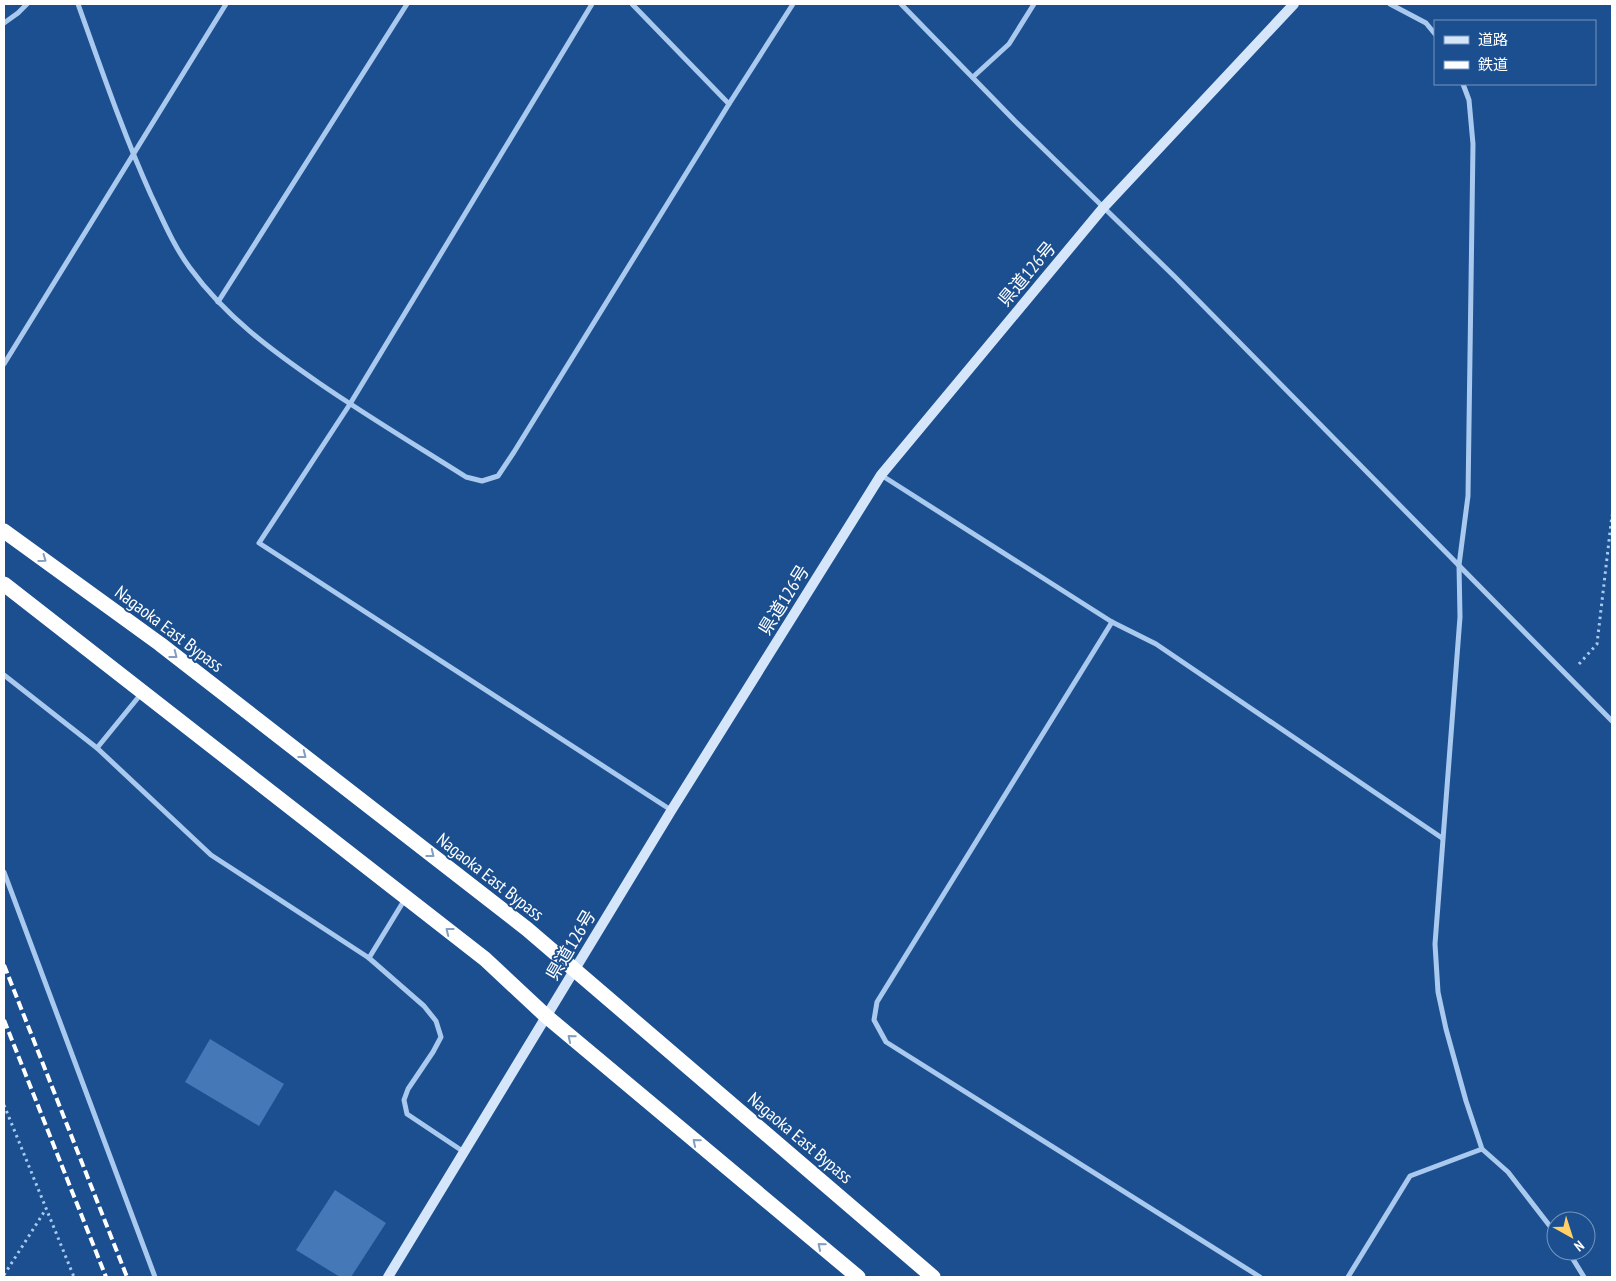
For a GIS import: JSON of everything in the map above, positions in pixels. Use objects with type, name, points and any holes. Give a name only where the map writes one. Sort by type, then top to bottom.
[{"type":"highway","name":"Nagaoka East Bypass","points":[[4,531],[160,644],[527,929],[933,1277]]},
{"type":"highway","points":[[4,584],[485,959],[546,1016],[858,1277]]},
{"type":"main road","name":"県道126号","points":[[388,1277],[671,810],[881,475],[1103,208],[1294,4]]},
{"type":"street","points":[[4,23],[27,4]]},
{"type":"street","points":[[78,4],[133,155],[169,236],[190,268],[218,302],[266,345],[350,404],[466,477],[482,481],[498,476],[793,4]]},
{"type":"street","points":[[4,364],[226,4]]},
{"type":"street","points":[[218,302],[407,4]]},
{"type":"street","points":[[592,4],[350,404],[259,543],[671,810]]},
{"type":"street","points":[[632,4],[729,104]]},
{"type":"street","points":[[901,4],[1103,208],[1182,284],[1612,720]]},
{"type":"street","points":[[973,78],[1009,44],[1034,4]]},
{"type":"street","points":[[1390,4],[1426,23],[1434,33]]},
{"type":"street","points":[[1463,85],[1469,100],[1473,144],[1468,496],[1459,565],[1460,617],[1435,944],[1438,992],[1466,1101],[1482,1149],[1508,1172],[1546,1221]]},
{"type":"street","points":[[881,475],[1112,622],[1156,644],[1442,838]]},
{"type":"street","points":[[1112,622],[877,1002],[874,1020],[886,1042],[1260,1277]]},
{"type":"street","points":[[4,674],[98,748],[211,855],[369,958],[424,1006],[436,1021],[441,1037],[434,1052],[408,1089],[404,1100],[407,1114],[464,1153]]},
{"type":"street","points":[[98,748],[142,692]]},
{"type":"street","points":[[4,872],[155,1277]]},
{"type":"street","points":[[369,958],[406,898]]},
{"type":"street","points":[[1348,1277],[1410,1176],[1482,1149]]},
{"type":"street","points":[[1574,1261],[1584,1277]]},
{"type":"path","points":[[1567,675],[1597,644],[1612,515]]},
{"type":"path","points":[[4,1105],[74,1277]]},
{"type":"path","points":[[4,1275],[46,1208]]},
{"type":"building","points":[[210,1039],[284,1084],[259,1126],[185,1082]]},
{"type":"building","points":[[335,1190],[386,1223],[351,1277],[340,1277],[296,1250]]},
{"type":"railway","points":[[4,965],[127,1277]]},
{"type":"railway","points":[[4,1020],[106,1277]]}]
